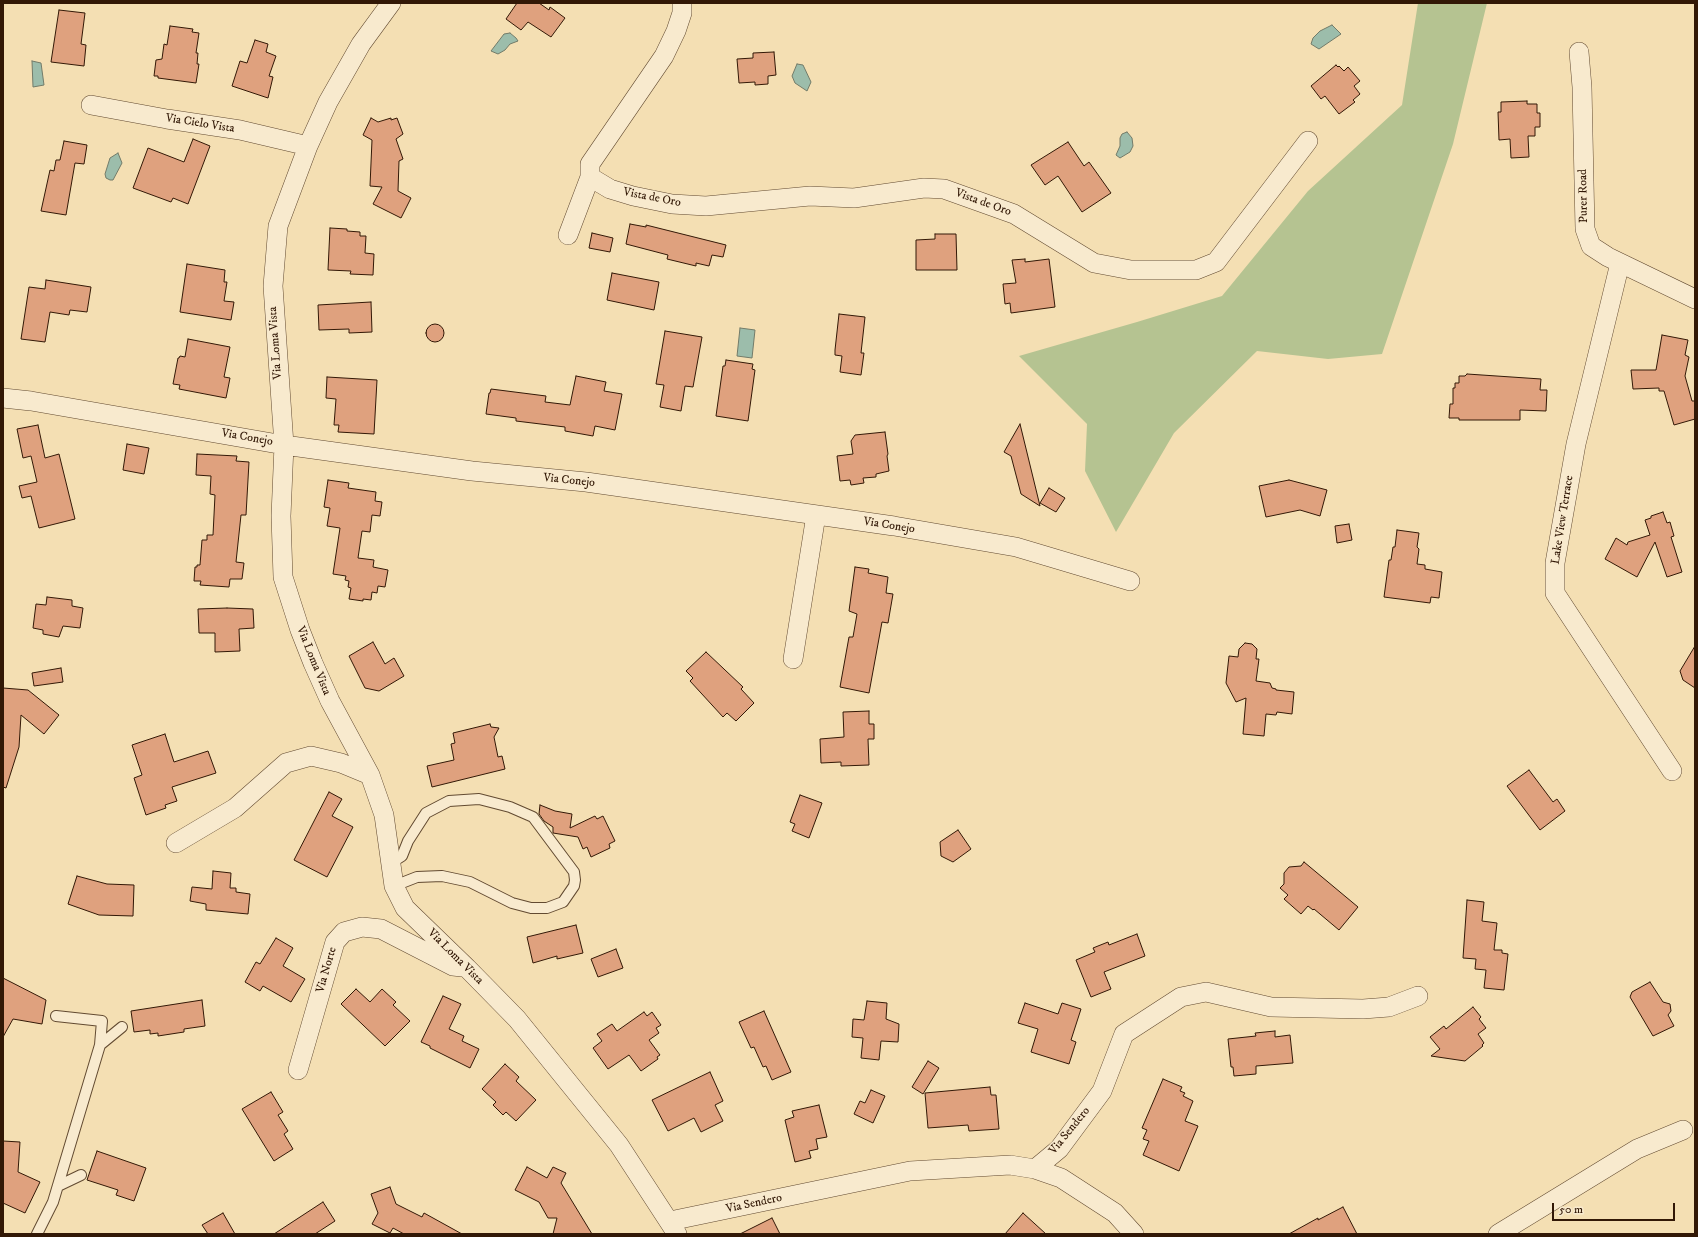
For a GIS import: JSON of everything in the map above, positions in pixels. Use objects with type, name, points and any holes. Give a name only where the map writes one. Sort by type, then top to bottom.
[{"type":"street","name":"Via Loma Vista","points":[[391,3],[361,44],[328,102],[308,146],[278,226],[273,286],[284,444],[281,516],[283,577],[300,630],[313,663],[340,721],[370,775],[384,815],[394,886],[405,908],[517,1019],[619,1145],[674,1228]]},
{"type":"street","points":[[568,235],[590,177],[590,164],[664,56],[676,31],[682,13],[682,3]]},
{"type":"street","name":"Purer Road","points":[[1579,52],[1582,87],[1585,229],[1591,246],[1620,263],[1695,299]]},
{"type":"street","name":"Via Cielo Vista","points":[[91,105],[167,119],[240,130],[308,146]]},
{"type":"street","name":"Vista de Oro","points":[[590,177],[610,189],[633,196],[672,204],[706,206],[810,196],[854,198],[924,188],[944,189],[1014,214],[1094,263],[1131,270],[1196,270],[1216,262],[1308,142]]},
{"type":"street","name":"Lake View Terrace","points":[[1620,263],[1576,444],[1555,563],[1555,593],[1672,771]]},
{"type":"street","name":"Via Conejo","points":[[3,398],[38,402],[284,444],[472,471],[586,482],[894,526],[1016,547],[1130,581]]},
{"type":"street","points":[[793,659],[816,515]]},
{"type":"street","points":[[176,843],[235,808],[286,763],[311,756],[341,763],[370,775]]},
{"type":"street","name":"Via Norte","points":[[298,1070],[335,942],[344,932],[362,926],[381,929],[453,966],[467,968]]},
{"type":"street","name":"Via Sendero","points":[[674,1228],[910,1171],[1010,1165],[1035,1169],[1059,1149],[1102,1091],[1124,1034],[1181,997],[1206,992],[1272,1007],[1363,1009],[1389,1007],[1418,996]]},
{"type":"street","points":[[1498,1234],[1637,1149],[1683,1130]]},
{"type":"street","points":[[1035,1169],[1060,1178],[1115,1213],[1134,1234]]},
{"type":"lane","points":[[391,864],[402,856],[408,841],[426,812],[449,801],[478,799],[510,807],[533,817],[574,872],[575,880],[574,886],[563,902],[547,908],[531,908],[512,903],[470,882],[442,876],[417,877],[394,886]]},
{"type":"lane","points":[[37,1234],[53,1202],[100,1045],[102,1021],[56,1016]]},
{"type":"lane","points":[[100,1045],[122,1027]]},
{"type":"lane","points":[[58,1186],[81,1175]]},
{"type":"green space","points":[[1418,3],[1487,3],[1453,144],[1382,354],[1328,359],[1257,351],[1174,433],[1116,532],[1085,471],[1087,424],[1019,356],[1222,296],[1308,191],[1402,105]]},
{"type":"shaded area","points":[[1332,25],[1341,34],[1319,49],[1311,44],[1313,38],[1320,31]]},
{"type":"shaded area","points":[[510,33],[518,41],[510,44],[505,50],[498,54],[491,51],[504,34]]},
{"type":"shaded area","points":[[32,61],[41,63],[44,85],[33,87]]},
{"type":"shaded area","points":[[797,64],[803,65],[811,82],[807,91],[795,83],[792,76]]},
{"type":"shaded area","points":[[1127,132],[1132,138],[1133,146],[1130,152],[1120,158],[1116,155],[1120,146],[1120,138],[1122,134]]},
{"type":"shaded area","points":[[118,153],[122,163],[113,180],[110,180],[106,178],[105,174],[110,158]]},
{"type":"shaded area","points":[[740,328],[755,330],[752,358],[737,356]]},
{"type":"building","points":[[517,3],[539,3],[549,10],[550,7],[565,18],[551,37],[528,22],[521,30],[506,19]]},
{"type":"building","points":[[59,10],[85,13],[81,44],[86,45],[84,66],[51,62]]},
{"type":"building","points":[[170,26],[193,29],[192,32],[199,33],[196,53],[198,53],[197,64],[199,64],[196,83],[158,78],[158,76],[154,76],[156,60],[162,59],[164,44],[167,45]]},
{"type":"building","points":[[255,40],[268,44],[266,52],[276,56],[269,76],[273,77],[268,98],[232,86],[240,61],[247,63]]},
{"type":"building","points":[[774,52],[776,75],[768,76],[768,84],[755,85],[755,82],[739,83],[737,59],[753,58],[753,53]]},
{"type":"building","points":[[1336,65],[1344,71],[1348,67],[1360,81],[1354,86],[1360,94],[1353,100],[1355,102],[1339,114],[1325,96],[1321,99],[1311,86]]},
{"type":"building","points":[[1527,101],[1527,104],[1537,104],[1537,113],[1540,113],[1540,127],[1535,127],[1535,136],[1528,136],[1529,157],[1511,158],[1510,139],[1499,140],[1498,112],[1501,112],[1501,102]]},
{"type":"building","points":[[371,118],[378,122],[391,118],[391,120],[397,118],[403,134],[396,139],[403,159],[399,161],[398,191],[411,198],[401,218],[373,204],[382,187],[370,186],[372,140],[363,135]]},
{"type":"building","points":[[193,139],[210,146],[188,204],[173,198],[171,202],[133,188],[148,148],[184,162]]},
{"type":"building","points":[[64,141],[87,145],[84,164],[75,163],[66,215],[41,211],[50,170],[54,171],[56,160],[60,160]]},
{"type":"building","points":[[1068,142],[1084,166],[1089,162],[1111,193],[1082,212],[1058,176],[1045,185],[1031,165]]},
{"type":"building","points":[[630,224],[646,227],[646,225],[726,245],[723,257],[712,255],[709,266],[696,263],[696,266],[667,259],[668,255],[626,244]]},
{"type":"building","points":[[330,228],[347,229],[347,231],[360,232],[360,236],[366,236],[365,253],[374,254],[373,275],[350,274],[351,271],[328,270]]},
{"type":"building","points":[[592,233],[613,238],[610,252],[589,248]]},
{"type":"building","points":[[935,234],[956,234],[957,270],[916,270],[916,240],[935,239]]},
{"type":"building","points":[[1025,259],[1025,262],[1049,259],[1055,307],[1011,313],[1010,303],[1005,304],[1003,284],[1016,283],[1012,260]]},
{"type":"building","points":[[187,264],[225,270],[224,282],[227,282],[224,301],[234,302],[231,320],[180,312]]},
{"type":"building","points":[[612,273],[659,282],[654,310],[607,300]]},
{"type":"building","points":[[46,280],[91,287],[87,312],[70,310],[69,315],[50,312],[45,342],[21,339],[29,287],[45,289]]},
{"type":"building","points":[[371,302],[372,332],[349,333],[349,329],[319,330],[318,305]]},
{"type":"building","points":[[839,314],[865,317],[861,353],[864,353],[861,375],[840,372],[842,356],[835,355]]},
{"type":"building","points":[[435,324],[441,327],[444,333],[441,339],[435,342],[429,339],[426,333],[429,327]]},
{"type":"building","points":[[665,331],[702,337],[693,387],[685,386],[681,411],[660,407],[664,385],[656,384]]},
{"type":"building","points":[[1662,335],[1688,340],[1685,355],[1689,357],[1685,376],[1692,401],[1695,401],[1695,419],[1674,425],[1664,391],[1659,391],[1659,388],[1633,389],[1631,370],[1656,370]]},
{"type":"building","points":[[188,339],[230,347],[224,377],[230,378],[226,398],[179,389],[180,385],[173,384],[178,358],[180,356],[185,357]]},
{"type":"building","points":[[726,360],[753,364],[752,369],[755,370],[748,421],[716,416],[723,366],[725,366]]},
{"type":"building","points":[[1467,374],[1541,379],[1540,390],[1547,390],[1546,411],[1520,410],[1520,420],[1459,420],[1459,418],[1449,418],[1450,404],[1453,404],[1453,388],[1455,388],[1455,383],[1459,383],[1459,376],[1465,376]]},
{"type":"building","points":[[576,376],[606,382],[604,391],[622,394],[615,430],[595,426],[593,436],[565,431],[565,427],[516,421],[516,418],[486,414],[491,389],[546,396],[545,402],[570,405]]},
{"type":"building","points":[[327,377],[377,380],[374,434],[338,432],[339,425],[334,425],[336,399],[326,398]]},
{"type":"building","points":[[1020,424],[1040,506],[1021,494],[1011,456],[1004,452]]},
{"type":"building","points":[[38,425],[45,458],[59,454],[75,519],[39,528],[31,496],[22,498],[19,486],[37,482],[31,456],[23,458],[17,429]]},
{"type":"building","points":[[885,432],[889,471],[876,474],[876,477],[863,478],[864,483],[851,485],[850,480],[840,481],[837,456],[853,454],[851,441],[855,435]]},
{"type":"building","points":[[127,444],[149,448],[144,474],[123,470]]},
{"type":"building","points":[[197,454],[237,456],[236,461],[249,462],[246,515],[241,515],[236,562],[244,563],[242,579],[230,579],[229,587],[200,585],[201,581],[194,581],[195,567],[200,565],[202,540],[207,540],[207,535],[213,535],[215,495],[210,494],[211,476],[196,475]]},
{"type":"building","points":[[328,480],[349,483],[348,488],[376,492],[375,501],[382,502],[380,516],[372,515],[370,532],[362,531],[358,558],[374,560],[373,567],[388,570],[385,587],[378,586],[377,593],[372,592],[371,600],[363,599],[363,601],[349,599],[351,588],[348,587],[349,581],[345,580],[346,576],[333,574],[340,528],[327,526],[330,508],[324,507]]},
{"type":"building","points":[[1289,480],[1327,490],[1320,516],[1300,510],[1266,517],[1259,486]]},
{"type":"building","points":[[1049,488],[1065,498],[1056,512],[1040,503]]},
{"type":"building","points":[[1663,512],[1667,523],[1670,522],[1674,536],[1671,537],[1682,572],[1667,577],[1655,542],[1637,577],[1605,559],[1616,538],[1627,545],[1628,542],[1650,535],[1645,520],[1651,518],[1651,516]]},
{"type":"building","points":[[1349,524],[1352,540],[1337,543],[1335,526]]},
{"type":"building","points":[[1397,530],[1419,533],[1417,564],[1425,565],[1425,569],[1442,572],[1439,598],[1431,597],[1430,603],[1384,597],[1389,560],[1391,560],[1393,547],[1395,547]]},
{"type":"building","points":[[855,567],[869,569],[868,573],[888,577],[886,593],[893,594],[888,623],[882,622],[869,693],[840,687],[849,637],[853,637],[857,614],[849,611]]},
{"type":"building","points":[[47,597],[72,600],[72,606],[83,608],[80,628],[63,626],[59,637],[43,634],[43,630],[33,628],[36,604],[46,605]]},
{"type":"building","points":[[198,609],[253,609],[254,628],[239,629],[240,651],[215,652],[215,633],[199,633]]},
{"type":"building","points":[[373,642],[385,664],[394,658],[404,676],[379,691],[365,688],[349,656]]},
{"type":"building","points":[[1245,643],[1252,644],[1257,649],[1256,659],[1259,659],[1256,681],[1270,683],[1272,688],[1276,690],[1294,692],[1292,714],[1277,712],[1276,715],[1266,714],[1264,736],[1243,734],[1246,698],[1236,702],[1226,683],[1229,656],[1238,657],[1239,649]]},
{"type":"building","points":[[1695,646],[1695,688],[1683,680],[1680,671]]},
{"type":"building","points":[[706,652],[743,687],[741,689],[754,703],[736,721],[727,713],[723,717],[690,681],[693,678],[686,671]]},
{"type":"building","points":[[61,668],[63,682],[34,686],[32,673]]},
{"type":"building","points":[[3,688],[28,690],[59,715],[44,734],[21,715],[19,747],[6,788],[3,787]]},
{"type":"building","points":[[869,711],[869,724],[874,724],[874,739],[868,739],[869,765],[841,766],[841,762],[821,763],[820,739],[844,737],[843,712]]},
{"type":"building","points":[[490,724],[491,727],[499,728],[494,737],[498,757],[502,756],[505,769],[432,787],[427,766],[454,760],[451,744],[455,743],[453,733]]},
{"type":"building","points":[[165,734],[174,762],[208,751],[216,773],[172,787],[177,801],[165,805],[166,808],[146,815],[134,778],[142,775],[132,745]]},
{"type":"building","points":[[1529,770],[1553,802],[1557,799],[1565,811],[1540,830],[1507,786]]},
{"type":"building","points":[[329,792],[342,799],[332,816],[353,827],[327,877],[294,860]]},
{"type":"building","points":[[800,795],[822,803],[809,838],[792,831],[795,824],[790,822]]},
{"type":"building","points":[[540,805],[555,811],[572,814],[570,828],[595,816],[597,819],[603,816],[615,841],[609,844],[610,848],[591,857],[587,847],[583,849],[578,837],[553,833],[553,827],[544,821],[539,814]]},
{"type":"building","points":[[958,830],[971,849],[953,862],[941,856],[940,842]]},
{"type":"building","points":[[1304,862],[1358,907],[1339,930],[1314,909],[1313,910],[1308,906],[1301,914],[1284,899],[1288,895],[1280,888],[1284,884],[1284,873],[1289,867],[1301,866]]},
{"type":"building","points":[[213,871],[231,873],[230,888],[236,888],[236,892],[250,894],[248,914],[206,910],[206,904],[190,901],[192,887],[212,889]]},
{"type":"building","points":[[77,876],[107,884],[134,885],[133,916],[99,915],[68,904]]},
{"type":"building","points":[[1467,900],[1484,902],[1482,921],[1497,923],[1494,950],[1502,950],[1502,953],[1508,954],[1504,990],[1484,988],[1486,970],[1475,969],[1476,959],[1463,958]]},
{"type":"building","points":[[576,925],[583,953],[557,959],[557,956],[533,963],[527,937]]},
{"type":"building","points":[[1137,934],[1145,956],[1104,972],[1111,989],[1091,997],[1076,960],[1095,952],[1093,948],[1108,942],[1109,945]]},
{"type":"building","points":[[276,938],[293,948],[283,966],[305,979],[291,1002],[263,986],[260,991],[245,982],[256,962],[260,964]]},
{"type":"building","points":[[616,949],[623,968],[598,977],[591,959]]},
{"type":"building","points":[[3,978],[46,1000],[42,1024],[13,1019],[3,1037]]},
{"type":"building","points":[[1650,982],[1663,1002],[1670,1004],[1671,1011],[1668,1015],[1674,1026],[1653,1036],[1630,997],[1632,992]]},
{"type":"building","points":[[356,989],[370,1002],[382,989],[396,1002],[393,1005],[410,1021],[385,1046],[341,1004]]},
{"type":"building","points":[[443,996],[461,1004],[449,1029],[464,1036],[462,1041],[479,1049],[470,1068],[421,1042]]},
{"type":"building","points":[[202,1000],[205,1026],[184,1029],[184,1032],[158,1036],[158,1033],[150,1034],[150,1030],[134,1032],[131,1011]]},
{"type":"building","points":[[867,1001],[887,1003],[886,1019],[899,1024],[898,1042],[881,1041],[879,1060],[861,1058],[863,1038],[852,1037],[853,1019],[864,1020]]},
{"type":"building","points":[[1025,1003],[1058,1014],[1062,1003],[1081,1009],[1071,1040],[1076,1042],[1069,1064],[1031,1052],[1038,1029],[1018,1023]]},
{"type":"building","points":[[1473,1007],[1481,1017],[1479,1019],[1486,1028],[1478,1034],[1484,1043],[1482,1045],[1483,1046],[1465,1061],[1431,1056],[1440,1049],[1430,1037],[1444,1026],[1446,1029]]},
{"type":"building","points":[[764,1011],[791,1072],[772,1080],[766,1066],[763,1067],[754,1047],[751,1048],[739,1022]]},
{"type":"building","points":[[644,1012],[647,1016],[652,1012],[661,1025],[656,1028],[659,1033],[649,1040],[660,1055],[657,1057],[658,1059],[641,1071],[629,1055],[608,1069],[593,1048],[602,1041],[597,1034],[612,1024],[617,1031]]},
{"type":"building","points":[[1275,1031],[1275,1037],[1290,1035],[1293,1063],[1256,1066],[1256,1074],[1234,1076],[1233,1067],[1231,1067],[1228,1039],[1256,1036],[1255,1033]]},
{"type":"building","points":[[928,1061],[939,1068],[923,1094],[912,1087]]},
{"type":"building","points":[[505,1064],[519,1077],[516,1081],[536,1100],[516,1121],[506,1112],[503,1115],[493,1105],[496,1102],[482,1089]]},
{"type":"building","points":[[710,1072],[723,1101],[715,1105],[723,1121],[701,1132],[694,1118],[668,1131],[652,1100]]},
{"type":"building","points":[[1163,1079],[1182,1087],[1180,1091],[1185,1093],[1183,1096],[1193,1101],[1185,1121],[1198,1126],[1179,1171],[1143,1155],[1149,1141],[1143,1139],[1147,1130],[1142,1128]]},
{"type":"building","points":[[990,1087],[991,1095],[996,1095],[999,1129],[969,1131],[968,1125],[928,1128],[925,1093]]},
{"type":"building","points":[[871,1090],[885,1096],[873,1123],[854,1114],[860,1101],[865,1103]]},
{"type":"building","points":[[271,1092],[283,1112],[278,1115],[288,1131],[284,1134],[293,1149],[274,1161],[242,1109]]},
{"type":"building","points":[[819,1105],[827,1137],[816,1139],[818,1149],[809,1151],[811,1158],[795,1162],[785,1120],[794,1117],[792,1111]]},
{"type":"building","points":[[3,1141],[20,1142],[18,1172],[40,1182],[25,1213],[3,1203]]},
{"type":"building","points":[[97,1151],[146,1168],[134,1201],[116,1195],[118,1190],[87,1180]]},
{"type":"building","points":[[527,1167],[547,1178],[553,1167],[566,1173],[561,1183],[592,1234],[553,1234],[557,1218],[548,1218],[539,1202],[515,1190]]},
{"type":"building","points":[[390,1187],[396,1204],[422,1217],[424,1213],[462,1234],[404,1234],[393,1228],[390,1233],[372,1224],[378,1213],[371,1194]]},
{"type":"building","points":[[323,1202],[335,1221],[315,1234],[274,1234]]},
{"type":"building","points":[[1343,1207],[1357,1234],[1289,1234],[1318,1218],[1318,1220]]},
{"type":"building","points":[[223,1213],[235,1234],[208,1234],[202,1225]]},
{"type":"building","points":[[1023,1213],[1046,1234],[1005,1234]]},
{"type":"building","points":[[772,1218],[780,1234],[740,1234]]}]
